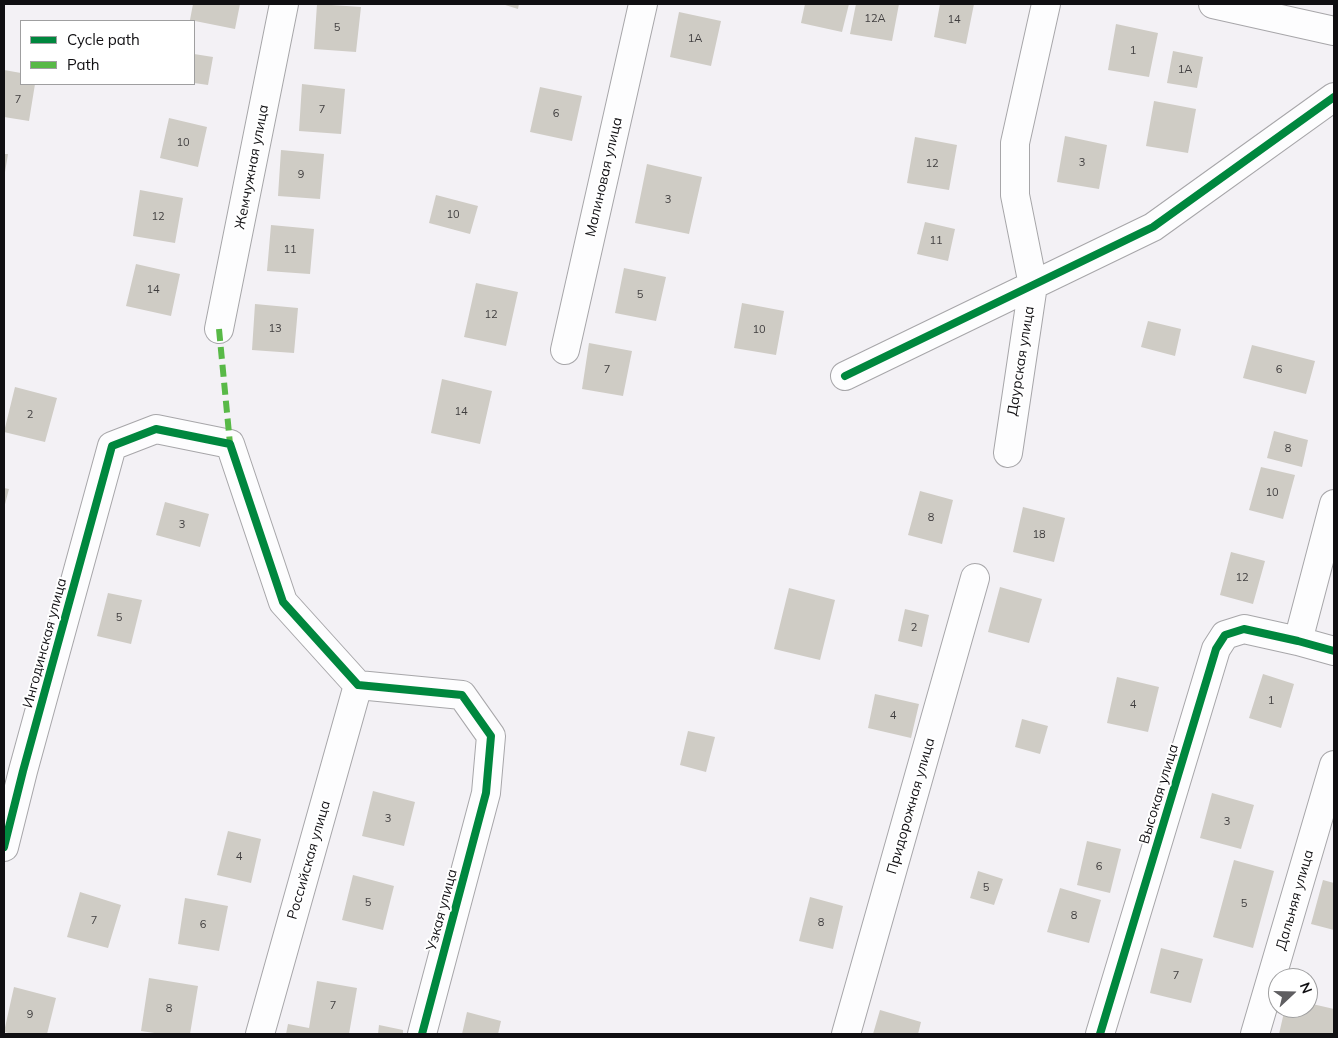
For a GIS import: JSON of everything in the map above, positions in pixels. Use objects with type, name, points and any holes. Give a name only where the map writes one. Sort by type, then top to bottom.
[{"type":"street","name":"Жемчужная улица","points":[[219,329],[284,4]]},
{"type":"street","name":"Малиновая улица","points":[[565,350],[643,4]]},
{"type":"street","name":"Даурская улица","points":[[1008,452],[1033,285],[1015,195],[1015,143],[1046,4]]},
{"type":"street","points":[[1213,4],[1334,31]]},
{"type":"street","points":[[845,376],[1152,227],[1334,97]]},
{"type":"street","name":"Ингодинская улица","points":[[4,847],[112,446],[156,429],[230,444],[283,602],[358,685]]},
{"type":"street","points":[[1334,504],[1298,641],[1334,651]]},
{"type":"street","name":"Придорожная улица","points":[[846,1034],[975,578]]},
{"type":"street","name":"Высокая улица","points":[[1100,1034],[1216,649],[1225,635],[1244,629],[1298,641]]},
{"type":"street","name":"Узкая улица","points":[[358,685],[462,695],[491,736],[486,792],[422,1034]]},
{"type":"street","name":"Российская улица","points":[[260,1034],[358,685]]},
{"type":"street","name":"Дальняя улица","points":[[1255,1034],[1334,765]]},
{"type":"building","points":[[193,4],[240,4],[235,29],[190,20]]},
{"type":"building","points":[[317,4],[361,7],[356,52],[314,49]]},
{"type":"building","points":[[502,4],[519,4],[518,9]]},
{"type":"building","points":[[805,4],[849,4],[842,32],[801,23]]},
{"type":"building","points":[[856,4],[899,4],[892,41],[850,34]]},
{"type":"building","points":[[940,4],[974,4],[966,44],[934,37]]},
{"type":"building","points":[[679,12],[721,21],[711,66],[670,57]]},
{"type":"building","points":[[1116,24],[1158,33],[1149,77],[1108,70]]},
{"type":"building","points":[[1173,51],[1203,57],[1197,88],[1167,83]]},
{"type":"building","points":[[195,54],[213,57],[208,85],[195,83]]},
{"type":"building","points":[[4,70],[20,73],[20,85],[35,85],[29,121],[4,117]]},
{"type":"building","points":[[302,84],[345,89],[341,134],[299,131]]},
{"type":"building","points":[[540,87],[582,96],[572,141],[530,132]]},
{"type":"building","points":[[1154,101],[1196,109],[1188,153],[1146,146]]},
{"type":"building","points":[[169,118],[207,127],[198,167],[160,158]]},
{"type":"building","points":[[1065,136],[1107,145],[1099,189],[1057,182]]},
{"type":"building","points":[[915,137],[957,145],[949,190],[907,183]]},
{"type":"building","points":[[281,150],[324,154],[320,199],[278,196]]},
{"type":"building","points":[[4,154],[8,154],[5,172],[4,171]]},
{"type":"building","points":[[647,164],[702,177],[689,234],[635,223]]},
{"type":"building","points":[[140,190],[183,198],[175,243],[133,236]]},
{"type":"building","points":[[436,195],[478,206],[470,234],[429,223]]},
{"type":"building","points":[[925,222],[955,229],[948,261],[917,254]]},
{"type":"building","points":[[271,225],[314,229],[310,274],[267,271]]},
{"type":"building","points":[[136,264],[180,274],[171,316],[126,306]]},
{"type":"building","points":[[624,268],[666,277],[656,321],[615,313]]},
{"type":"building","points":[[476,283],[518,292],[506,346],[464,337]]},
{"type":"building","points":[[742,303],[784,311],[776,355],[734,348]]},
{"type":"building","points":[[255,304],[298,308],[294,353],[252,350]]},
{"type":"building","points":[[1148,321],[1181,329],[1175,356],[1141,347]]},
{"type":"building","points":[[589,343],[632,351],[623,396],[582,389]]},
{"type":"building","points":[[1252,345],[1315,361],[1306,394],[1243,378]]},
{"type":"building","points":[[442,379],[492,391],[480,444],[431,433]]},
{"type":"building","points":[[15,387],[57,398],[45,442],[4,432]]},
{"type":"building","points":[[1274,431],[1308,440],[1302,467],[1267,458]]},
{"type":"building","points":[[1261,467],[1295,475],[1283,519],[1249,510]]},
{"type":"building","points":[[4,488],[9,489],[4,508]]},
{"type":"building","points":[[920,491],[953,500],[942,544],[908,535]]},
{"type":"building","points":[[165,502],[209,514],[200,547],[156,535]]},
{"type":"building","points":[[1023,507],[1065,518],[1054,562],[1013,552]]},
{"type":"building","points":[[1231,552],[1265,561],[1253,604],[1220,595]]},
{"type":"building","points":[[1000,587],[1042,599],[1029,643],[988,632]]},
{"type":"building","points":[[789,588],[835,600],[820,660],[774,649]]},
{"type":"building","points":[[108,593],[142,600],[131,644],[97,636]]},
{"type":"building","points":[[905,609],[929,615],[922,647],[898,641]]},
{"type":"building","points":[[1263,674],[1294,684],[1281,728],[1249,718]]},
{"type":"building","points":[[1117,677],[1159,687],[1148,732],[1107,723]]},
{"type":"building","points":[[875,694],[919,704],[911,738],[868,728]]},
{"type":"building","points":[[1022,719],[1048,726],[1040,754],[1015,747]]},
{"type":"building","points":[[688,731],[715,737],[706,772],[680,765]]},
{"type":"building","points":[[373,791],[415,802],[404,846],[362,836]]},
{"type":"building","points":[[1212,793],[1254,805],[1241,849],[1200,838]]},
{"type":"building","points":[[228,831],[261,839],[251,883],[217,875]]},
{"type":"building","points":[[1087,841],[1121,849],[1110,893],[1077,885]]},
{"type":"building","points":[[1234,860],[1274,871],[1253,948],[1213,937]]},
{"type":"building","points":[[978,871],[1003,879],[994,905],[970,898]]},
{"type":"building","points":[[353,875],[394,886],[383,930],[342,920]]},
{"type":"building","points":[[1323,880],[1334,883],[1334,930],[1311,924]]},
{"type":"building","points":[[1060,888],[1101,900],[1089,943],[1047,932]]},
{"type":"building","points":[[80,892],[121,905],[108,948],[67,937]]},
{"type":"building","points":[[810,897],[843,906],[833,949],[799,941]]},
{"type":"building","points":[[185,898],[228,906],[219,951],[178,944]]},
{"type":"building","points":[[1161,948],[1203,959],[1191,1003],[1150,993]]},
{"type":"building","points":[[149,978],[198,986],[190,1034],[161,1034],[141,1031]]},
{"type":"building","points":[[317,981],[357,988],[349,1034],[286,1034],[288,1024],[309,1028]]},
{"type":"building","points":[[14,987],[56,998],[47,1034],[12,1034],[4,1032]]},
{"type":"building","points":[[1318,1005],[1334,1009],[1334,1034],[1279,1034],[1283,1018],[1318,1018]]},
{"type":"building","points":[[880,1010],[921,1022],[918,1034],[873,1034]]},
{"type":"building","points":[[467,1012],[501,1021],[498,1034],[462,1034]]},
{"type":"building","points":[[379,1025],[403,1030],[403,1034],[378,1034]]},
{"type":"marked path","points":[[219,329],[230,444]]},
{"type":"cycle path","points":[[845,376],[1153,227],[1334,97]]},
{"type":"cycle path","points":[[4,847],[112,446],[156,429],[230,444],[283,602],[358,685],[462,695],[491,736],[486,793],[422,1034]]},
{"type":"cycle path","points":[[1100,1034],[1216,649],[1225,635],[1244,629],[1334,651]]}]
